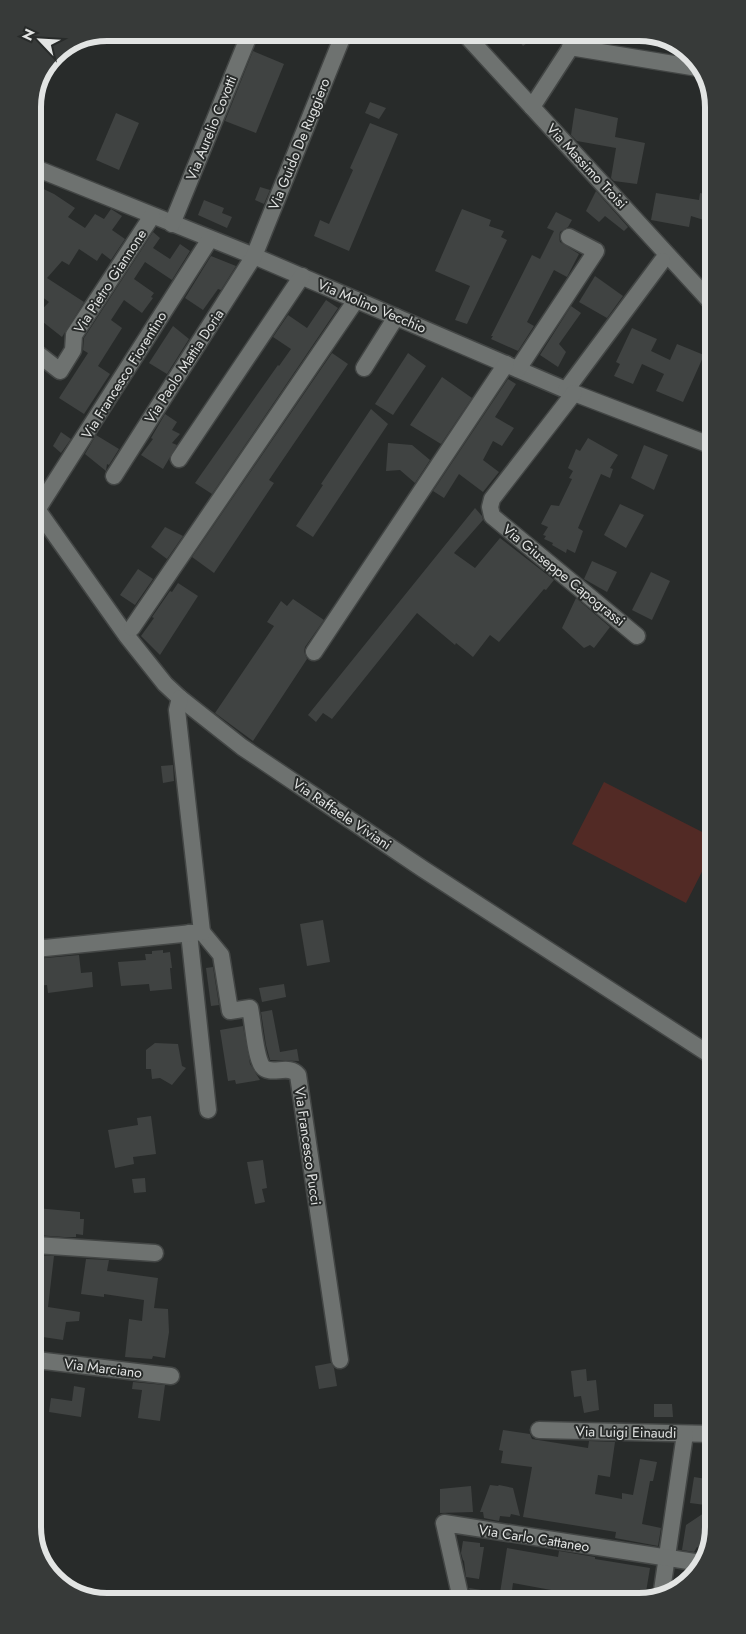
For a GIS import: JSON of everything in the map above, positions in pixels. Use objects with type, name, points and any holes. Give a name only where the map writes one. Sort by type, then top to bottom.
[{"type":"street","name":"Via Aurelio Covotti","points":[[172,224],[246,41]]},
{"type":"street","name":"Via Guido De Ruggiero","points":[[254,256],[341,41]]},
{"type":"street","name":"Via Massimo Troisi","points":[[471,41],[705,296]]},
{"type":"street","points":[[532,107],[575,41]]},
{"type":"street","points":[[570,48],[691,67]]},
{"type":"street","name":"Via Molino Vecchio","points":[[41,170],[302,276],[570,391],[705,443]]},
{"type":"street","name":"Via Pietro Giannone","points":[[41,356],[60,371],[73,350],[74,335],[152,216]]},
{"type":"street","points":[[314,652],[512,367],[596,252],[569,237]]},
{"type":"street","name":"Via Francesco Fiorentino","points":[[41,500],[210,239]]},
{"type":"street","name":"Via Paolo Mattia Doria","points":[[114,476],[254,256]]},
{"type":"street","points":[[570,391],[662,261]]},
{"type":"street","points":[[178,460],[302,276]]},
{"type":"street","points":[[132,628],[356,300]]},
{"type":"street","points":[[364,368],[396,317]]},
{"type":"street","name":"Via Giuseppe Capograssi","points":[[570,391],[492,499],[490,507],[492,516],[637,636]]},
{"type":"street","name":"Via Raffaele Viviani","points":[[41,515],[126,635],[165,684],[180,698],[242,747],[398,852],[705,1051]]},
{"type":"street","points":[[180,698],[177,710],[196,933],[208,1110]]},
{"type":"street","points":[[41,948],[196,933]]},
{"type":"street","name":"Via Francesco Pucci","points":[[196,933],[221,956],[230,1011],[250,1008],[258,1055],[263,1066],[267,1070],[288,1069],[298,1075],[340,1360]]},
{"type":"street","points":[[41,1245],[155,1253]]},
{"type":"street","name":"Via Marciano","points":[[41,1361],[171,1376]]},
{"type":"street","name":"Via Luigi Einaudi","points":[[538,1430],[705,1434]]},
{"type":"street","points":[[661,1589],[685,1434]]},
{"type":"street","name":"Via Carlo Cattaneo","points":[[460,1593],[444,1523],[694,1562]]},
{"type":"shaded area","points":[[604,782],[705,833],[705,866],[686,903],[572,844]]},
{"type":"building","points":[[519,41],[530,41],[523,46]]},
{"type":"building","points":[[253,51],[284,64],[256,133],[225,121]]},
{"type":"building","points":[[370,102],[386,108],[379,119],[365,113]]},
{"type":"building","points":[[575,108],[618,118],[615,137],[645,143],[637,184],[614,181],[611,178],[616,148],[577,141],[571,135]]},
{"type":"building","points":[[116,113],[139,123],[119,170],[96,160]]},
{"type":"building","points":[[370,123],[398,134],[349,251],[314,236],[320,220],[329,224],[353,170],[350,168]]},
{"type":"building","points":[[260,187],[270,190],[264,204],[255,200]]},
{"type":"building","points":[[41,188],[75,208],[68,217],[85,228],[95,214],[104,219],[111,209],[122,216],[112,230],[125,239],[111,260],[102,253],[97,261],[79,249],[69,265],[62,261],[47,278],[84,302],[62,337],[43,322],[41,324],[41,310],[49,302],[41,296]]},
{"type":"building","points":[[596,191],[628,227],[624,231],[605,216],[599,222],[586,211]]},
{"type":"building","points":[[656,193],[699,200],[700,193],[705,194],[705,220],[691,216],[689,227],[651,220]]},
{"type":"building","points":[[204,200],[224,208],[222,213],[232,217],[227,228],[198,215]]},
{"type":"building","points":[[462,209],[491,220],[489,226],[504,231],[501,237],[507,240],[467,324],[455,320],[470,286],[435,271]]},
{"type":"building","points":[[556,212],[572,220],[568,227],[560,232],[560,242],[579,254],[567,277],[554,270],[527,322],[534,326],[518,351],[491,339],[493,336],[491,336],[532,255],[540,259],[554,231],[547,228]]},
{"type":"building","points":[[153,232],[160,238],[153,248],[170,259],[180,244],[190,251],[172,280],[145,262],[134,279],[154,293],[151,297],[153,298],[142,313],[124,300],[111,320],[122,328],[98,366],[110,374],[84,414],[59,398],[88,353],[83,350],[84,338]]},
{"type":"building","points":[[211,256],[236,266],[221,290],[218,289],[203,310],[185,298]]},
{"type":"building","points":[[595,276],[623,296],[607,318],[579,302]]},
{"type":"building","points":[[326,300],[338,308],[212,494],[195,483],[291,349],[273,337],[288,315],[307,328]]},
{"type":"building","points":[[571,306],[581,313],[559,344],[566,352],[558,367],[540,355]]},
{"type":"building","points":[[173,326],[189,339],[167,374],[149,363]]},
{"type":"building","points":[[632,328],[657,339],[651,351],[670,360],[677,344],[704,355],[683,402],[656,391],[664,374],[642,364],[633,384],[614,376],[620,364],[616,362]]},
{"type":"building","points":[[332,353],[348,364],[269,480],[274,483],[214,573],[192,557]]},
{"type":"building","points":[[408,353],[426,366],[393,415],[375,404]]},
{"type":"building","points":[[442,377],[472,398],[441,444],[410,425]]},
{"type":"building","points":[[508,379],[516,384],[495,417],[514,428],[502,446],[493,441],[483,460],[499,472],[483,492],[459,474],[444,498],[433,491]]},
{"type":"building","points":[[371,409],[388,424],[313,537],[296,526],[323,485],[321,484]]},
{"type":"building","points":[[165,414],[177,422],[172,430],[180,434],[172,443],[177,445],[163,469],[141,455],[153,439],[151,438]]},
{"type":"building","points":[[61,432],[71,439],[61,453],[53,446]]},
{"type":"building","points":[[96,435],[119,449],[109,465],[107,464],[106,471],[85,454]]},
{"type":"building","points":[[588,438],[618,455],[610,468],[613,469],[610,478],[601,474],[578,528],[583,531],[575,553],[567,549],[566,553],[544,539],[546,536],[543,535],[548,527],[541,524],[551,505],[559,506],[572,479],[569,478],[573,471],[568,468],[576,449],[580,451]]},
{"type":"building","points":[[388,443],[412,445],[430,460],[415,483],[400,470],[386,471]]},
{"type":"building","points":[[644,445],[668,455],[654,490],[631,478]]},
{"type":"building","points":[[620,504],[644,515],[626,548],[604,535]]},
{"type":"building","points":[[475,508],[483,520],[454,553],[475,568],[500,538],[554,580],[546,590],[544,589],[499,642],[490,635],[473,657],[456,643],[455,645],[417,613],[332,719],[323,713],[316,722],[308,715]]},
{"type":"building","points":[[165,527],[183,536],[167,559],[151,547]]},
{"type":"building","points":[[592,561],[617,572],[607,592],[584,579]]},
{"type":"building","points":[[138,569],[153,579],[135,605],[120,595]]},
{"type":"building","points":[[651,572],[670,581],[652,620],[632,610]]},
{"type":"building","points":[[178,583],[198,596],[160,655],[141,636],[170,591],[172,592]]},
{"type":"building","points":[[576,598],[610,627],[594,648],[590,645],[584,648],[562,628]]},
{"type":"building","points":[[293,599],[324,620],[305,647],[304,652],[307,659],[253,741],[215,713],[274,626],[267,622],[281,601],[287,606]]},
{"type":"building","points":[[173,765],[174,781],[163,783],[161,766]]},
{"type":"building","points":[[323,920],[330,962],[307,966],[300,924]]},
{"type":"building","points":[[163,950],[163,953],[170,952],[172,989],[150,991],[149,984],[121,986],[118,962],[146,960],[145,954],[152,954],[152,951]]},
{"type":"building","points":[[79,955],[81,973],[92,972],[93,987],[48,993],[47,985],[41,986],[41,958]]},
{"type":"building","points":[[213,967],[219,1005],[211,1006],[206,968]]},
{"type":"building","points":[[284,984],[286,997],[262,1002],[259,988]]},
{"type":"building","points":[[272,1010],[280,1052],[297,1049],[299,1061],[270,1060],[261,1012]]},
{"type":"building","points":[[243,1026],[250,1064],[260,1080],[236,1084],[235,1080],[228,1081],[220,1030]]},
{"type":"building","points":[[155,1043],[178,1044],[182,1066],[186,1068],[172,1085],[160,1078],[152,1079],[151,1069],[146,1069],[146,1050]]},
{"type":"building","points":[[151,1116],[156,1154],[133,1157],[134,1164],[115,1168],[108,1130],[138,1125],[137,1118]]},
{"type":"building","points":[[263,1160],[267,1188],[262,1189],[265,1202],[255,1204],[247,1162]]},
{"type":"building","points":[[145,1178],[146,1192],[134,1193],[132,1179]]},
{"type":"building","points":[[41,1208],[80,1212],[80,1219],[84,1219],[83,1235],[76,1234],[76,1237],[41,1235]]},
{"type":"building","points":[[41,1255],[54,1256],[48,1307],[80,1312],[79,1321],[66,1322],[63,1340],[41,1337]]},
{"type":"building","points":[[86,1259],[109,1260],[107,1271],[158,1278],[154,1308],[168,1309],[169,1332],[165,1358],[153,1356],[152,1359],[125,1357],[129,1319],[142,1321],[144,1300],[104,1294],[104,1297],[81,1294]]},
{"type":"building","points":[[331,1363],[334,1368],[337,1386],[319,1389],[315,1366]]},
{"type":"building","points":[[586,1369],[587,1381],[596,1380],[599,1410],[584,1413],[581,1396],[574,1397],[571,1371]]},
{"type":"building","points":[[133,1382],[165,1385],[160,1421],[138,1418],[142,1390],[132,1389]]},
{"type":"building","points":[[74,1386],[85,1388],[81,1417],[49,1412],[51,1398],[72,1401]]},
{"type":"building","points":[[654,1404],[672,1404],[673,1417],[654,1417]]},
{"type":"building","points":[[503,1430],[530,1434],[532,1439],[588,1448],[589,1441],[615,1442],[610,1477],[598,1475],[595,1494],[622,1499],[622,1493],[633,1495],[640,1459],[657,1462],[653,1481],[650,1481],[642,1524],[661,1528],[658,1546],[615,1538],[616,1532],[523,1517],[532,1467],[501,1463],[503,1451],[499,1450]]},
{"type":"building","points":[[694,1477],[705,1479],[705,1505],[690,1503]]},
{"type":"building","points":[[490,1485],[513,1488],[520,1516],[511,1514],[510,1517],[500,1516],[499,1521],[484,1518],[483,1512],[480,1512]]},
{"type":"building","points":[[471,1486],[473,1512],[440,1513],[440,1489]]},
{"type":"building","points":[[705,1512],[705,1526],[701,1548],[697,1547],[694,1552],[682,1550],[686,1525]]},
{"type":"building","points":[[463,1541],[480,1543],[480,1547],[484,1547],[479,1579],[466,1577],[461,1553]]},
{"type":"building","points":[[507,1548],[558,1557],[559,1551],[650,1568],[646,1592],[567,1593],[513,1583],[512,1593],[500,1593]]},
{"type":"building","points":[[469,1588],[500,1593],[470,1593]]}]
